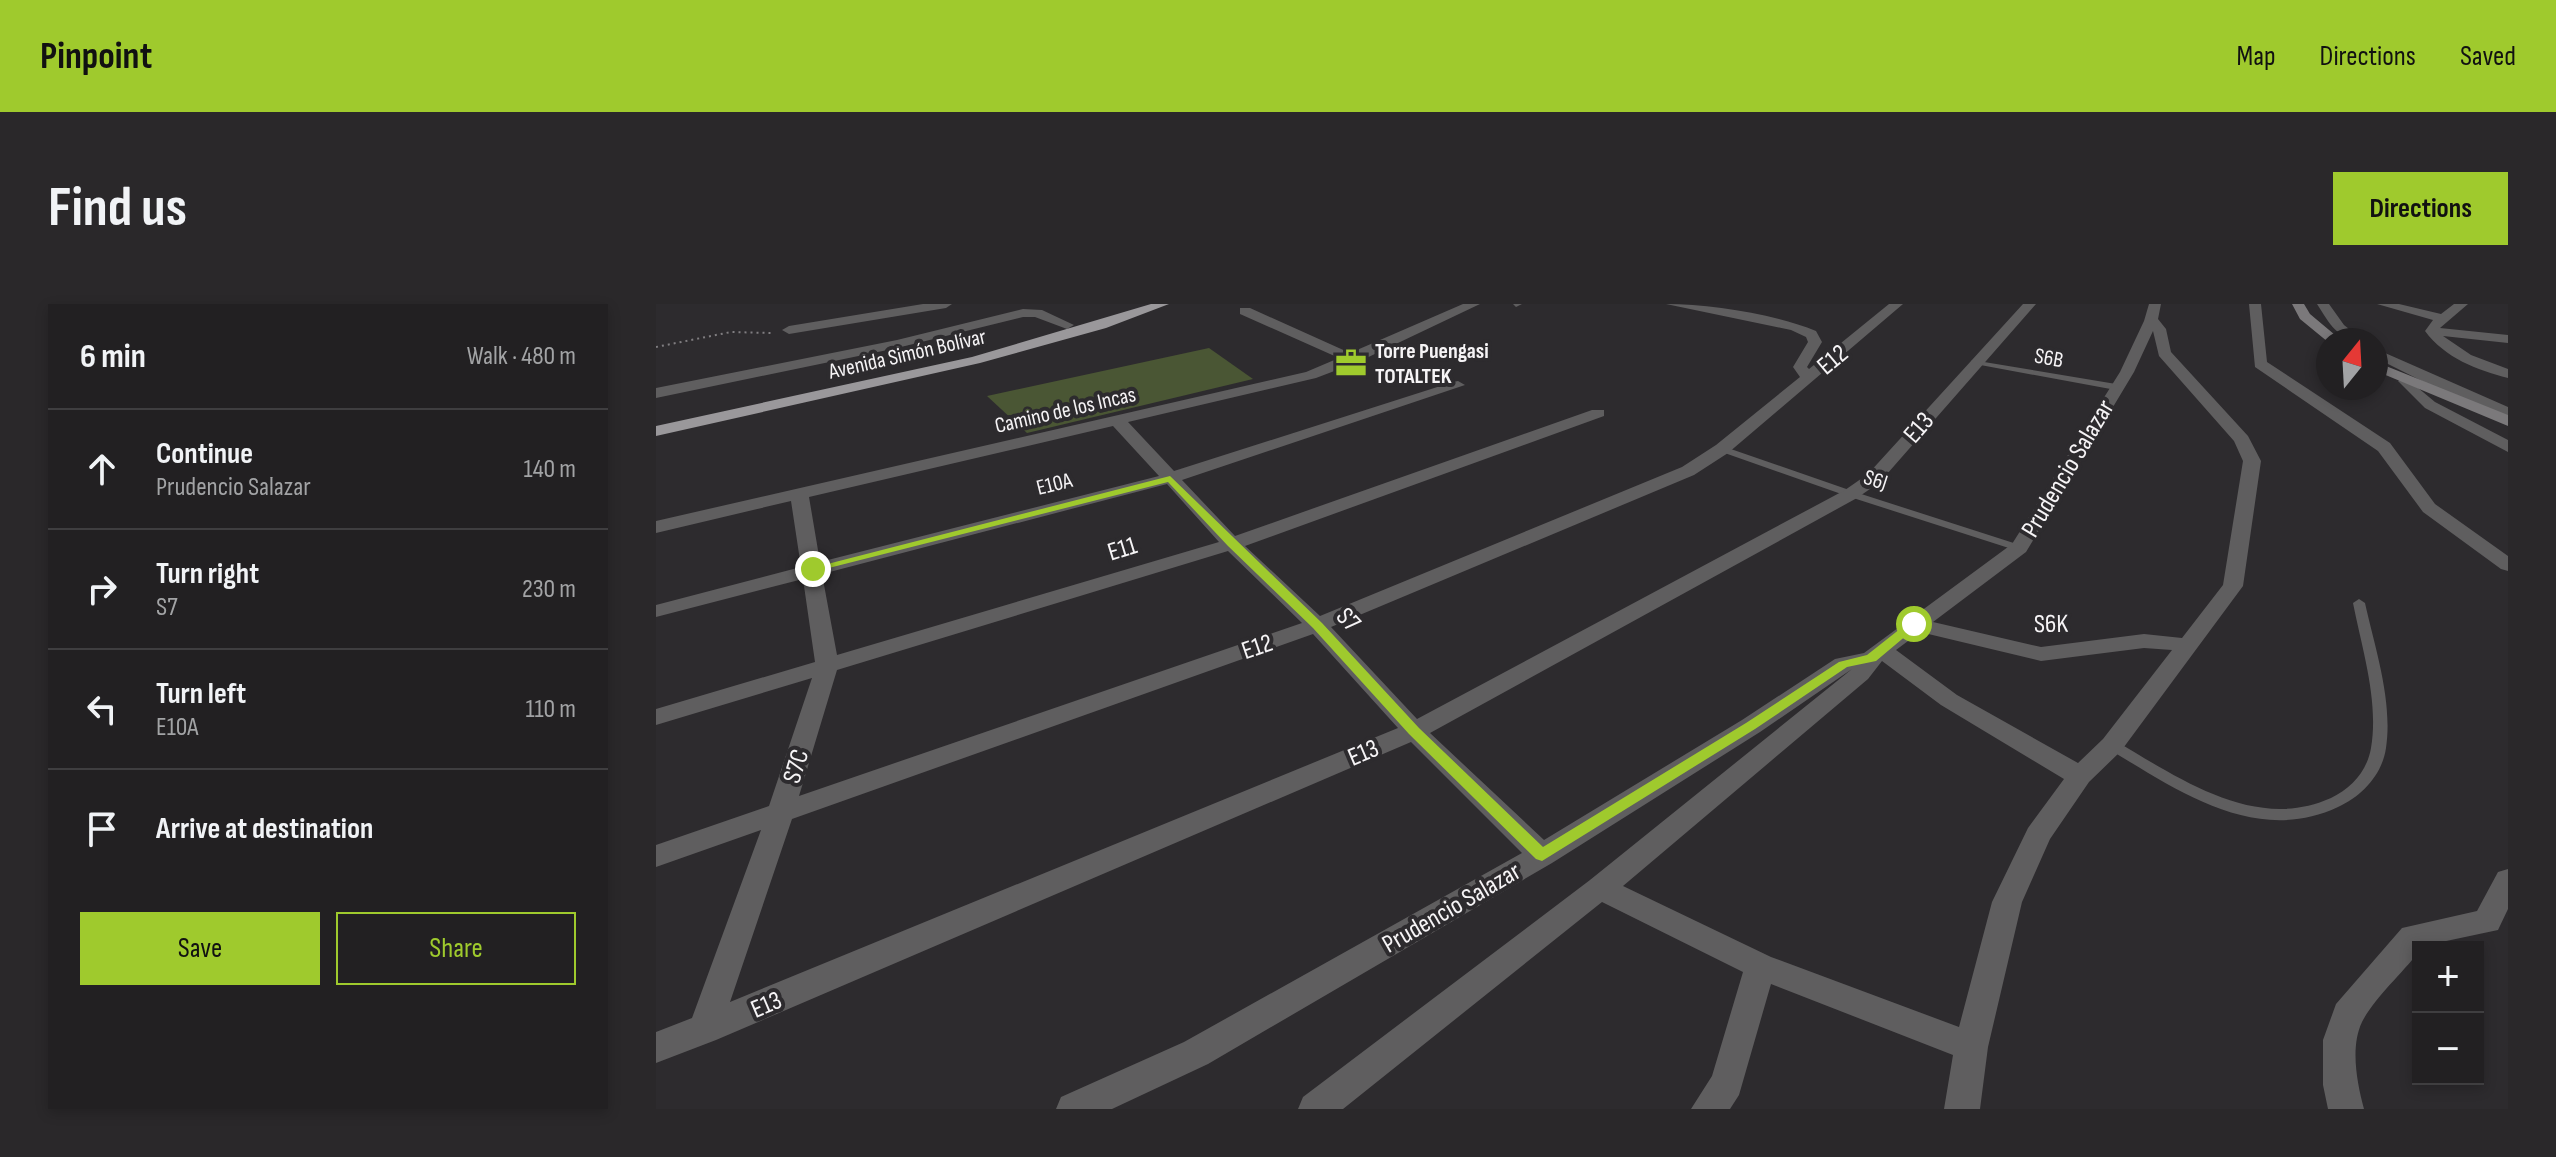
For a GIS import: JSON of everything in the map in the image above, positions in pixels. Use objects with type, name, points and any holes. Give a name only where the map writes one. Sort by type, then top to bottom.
[{"type":"highway","name":"Avenida Simón Bolívar","points":[[656,416],[880,370],[1067,325],[1133,304]]},
{"type":"highway","name":"Avenida Simón Bolívar","points":[[656,431],[962,364],[1049,341],[1163,304]]},
{"type":"main road","points":[[2298,304],[2305,316],[2320,328]]},
{"type":"main road","points":[[2388,372],[2508,421]]},
{"type":"street","points":[[789,330],[875,310],[946,304]]},
{"type":"street","points":[[1431,304],[1456,313]]},
{"type":"street","name":"Camino de los Incas","points":[[656,527],[1311,375],[1474,304]]},
{"type":"street","points":[[1672,304],[1811,334],[1815,342],[1800,367],[1809,378]]},
{"type":"street","points":[[1740,317],[1757,304]]},
{"type":"street","name":"E12","points":[[656,856],[1317,625],[1688,471],[1722,449],[1897,304]]},
{"type":"street","name":"E13","points":[[656,1048],[1414,731],[1851,494],[1874,478],[2030,304]]},
{"type":"street","points":[[2255,304],[2260,364],[2272,375],[2384,447],[2429,508],[2508,565]]},
{"type":"street","points":[[2323,304],[2339,328]]},
{"type":"street","points":[[2383,304],[2443,318]]},
{"type":"street","points":[[2432,331],[2462,304]]},
{"type":"street","points":[[1245,311],[1353,359]]},
{"type":"street","points":[[656,393],[897,344],[1023,313],[1037,313],[1067,325]]},
{"type":"street","points":[[1962,1109],[1971,1047],[2007,902],[2038,835],[2080,776],[2112,745],[2233,586],[2252,461],[2242,439],[2164,353],[2153,313]]},
{"type":"street","name":"Prudencio Salazar","points":[[1074,1109],[1196,1053],[1542,855],[1751,726],[1843,664],[1877,654],[2019,548],[2127,372],[2134,350],[2153,313]]},
{"type":"street","points":[[2432,331],[2508,339]]},
{"type":"street","points":[[2432,331],[2450,349],[2508,374]]},
{"type":"street","points":[[2388,359],[2451,390],[2508,413]]},
{"type":"street","points":[[2405,381],[2430,405],[2508,447]]},
{"type":"street","name":"E10A","points":[[656,611],[1170,478],[1458,385]]},
{"type":"street","name":"E11","points":[[656,717],[1232,544],[1598,413]]},
{"type":"street","name":"S7","points":[[1117,420],[1232,544],[1317,625],[1414,731],[1542,855]]},
{"type":"street","name":"S7C","points":[[704,1030],[780,814],[827,666],[799,493]]},
{"type":"street","name":"S6K","points":[[1914,624],[2041,654],[2144,641],[2190,645]]},
{"type":"street","points":[[1316,1109],[1600,888],[1860,674],[1877,654],[2080,776]]},
{"type":"street","points":[[2346,1109],[2340,1085],[2340,1040],[2348,1014],[2413,937],[2487,921],[2508,880]]},
{"type":"street","points":[[1600,888],[1760,966],[1971,1047]]},
{"type":"street","points":[[1709,1109],[1727,1084],[1760,966]]},
{"type":"lane","name":"S6B","points":[[1975,362],[2116,387]]},
{"type":"lane","name":"S6J","points":[[1722,449],[2019,548]]},
{"type":"lane","points":[[2112,745],[2210,800],[2249,814],[2288,817],[2329,808],[2351,793],[2372,770],[2379,744],[2376,690],[2359,603]]},
{"type":"path","points":[[656,347],[731,332],[789,330]]},
{"type":"green space","points":[[1209,348],[1253,379],[1027,433],[987,396]]},
{"type":"place","name":"Torre Puengasi TOTALTEK","points":[[1351,363]]},
{"type":"route","points":[[813,569],[1170,478],[1232,544],[1317,625],[1414,731],[1542,855],[1751,726],[1843,664],[1871,658],[1914,624]]}]
